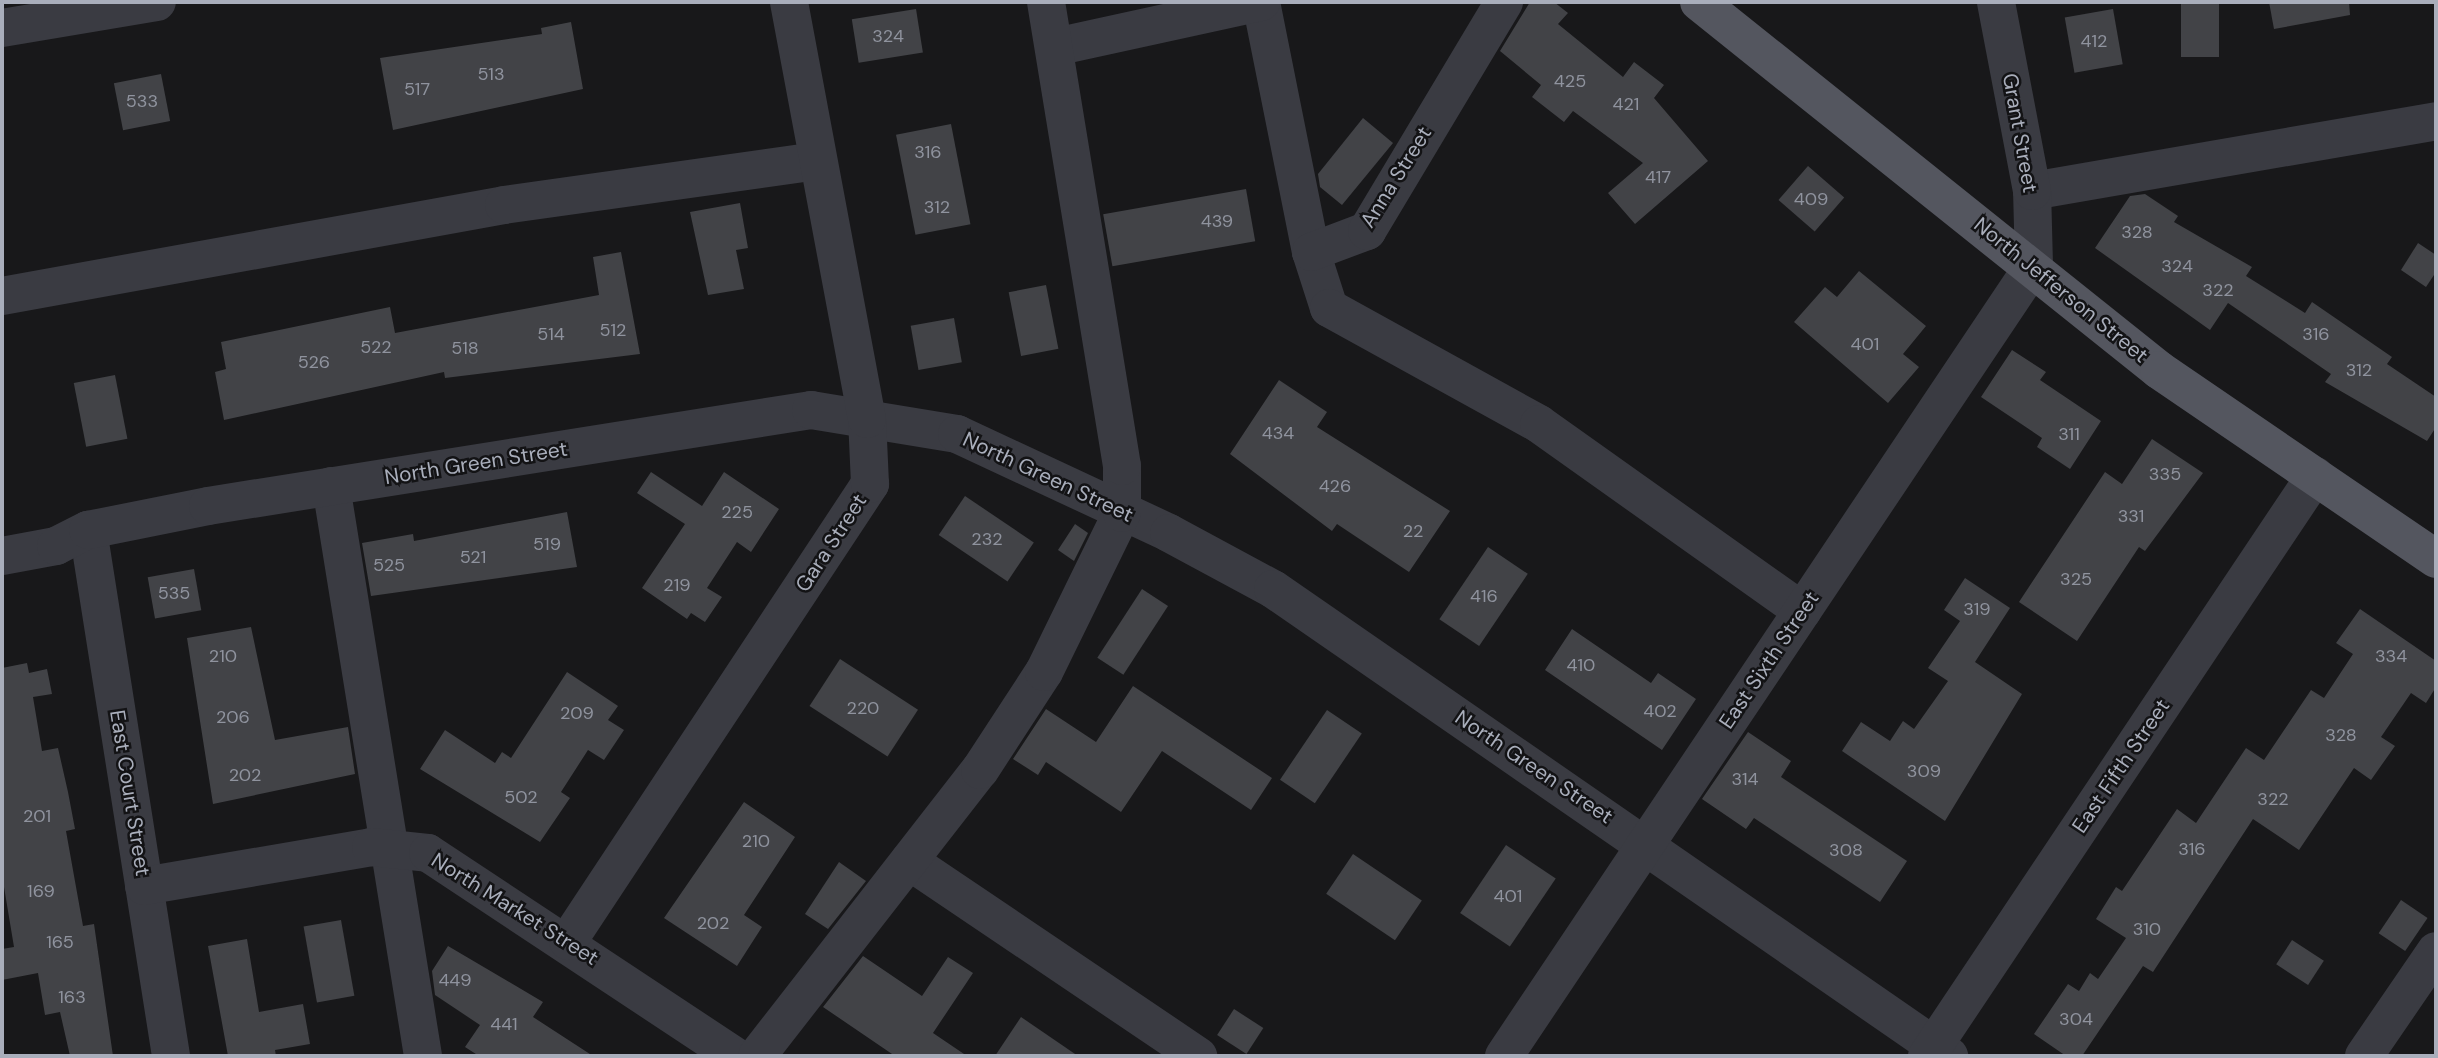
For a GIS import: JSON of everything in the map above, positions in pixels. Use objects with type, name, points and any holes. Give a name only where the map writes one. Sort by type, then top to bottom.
[{"type":"main road","name":"North Jefferson Street","points":[[1699,2],[2034,265],[2159,370],[2436,558]]},
{"type":"street","points":[[2,28],[157,2]]},
{"type":"street","name":"Gara Street","points":[[568,941],[870,484],[867,419],[789,2]]},
{"type":"street","points":[[757,1056],[909,861],[1044,672],[1122,513],[1122,466],[1046,2]]},
{"type":"street","points":[[1055,47],[1261,2],[1311,252],[1329,308],[1539,424],[1802,611]]},
{"type":"street","name":"Anna Street","points":[[1311,252],[1367,231],[1504,2]]},
{"type":"street","name":"Grant Street","points":[[1996,2],[2032,191],[2034,265]]},
{"type":"street","points":[[2032,191],[2436,121]]},
{"type":"street","points":[[2,296],[504,205],[818,161]]},
{"type":"street","name":"East Sixth Street","points":[[1504,1056],[2034,265]]},
{"type":"street","name":"North Green Street","points":[[2,556],[56,546],[88,530],[331,486],[811,410],[957,434],[1273,589],[1646,844],[1937,1053]]},
{"type":"street","name":"East Fifth Street","points":[[1937,1053],[2315,476]]},
{"type":"street","points":[[331,486],[423,1056]]},
{"type":"street","name":"East Court Street","points":[[88,530],[171,1056]]},
{"type":"street","name":"North Market Street","points":[[144,886],[389,846],[428,853],[568,941],[735,1056]]},
{"type":"street","points":[[909,861],[1198,1056]]},
{"type":"street","points":[[2364,1056],[2436,951]]},
{"type":"building","points":[[1530,2],[1554,2],[1568,13],[1558,24],[1623,77],[1634,62],[1664,85],[1654,98],[1708,161],[1635,224],[1608,193],[1643,163],[1573,111],[1564,122],[1532,97],[1541,85],[1500,51]]},
{"type":"building","points":[[2181,2],[2219,2],[2219,57],[2181,57]]},
{"type":"building","points":[[2269,2],[2349,2],[2350,15],[2274,29]]},
{"type":"building","points":[[916,9],[923,52],[859,63],[852,19]]},
{"type":"building","points":[[2113,9],[2123,64],[2074,73],[2065,18]]},
{"type":"building","points":[[571,22],[583,89],[393,130],[380,58],[542,34],[541,28]]},
{"type":"building","points":[[161,74],[170,121],[123,130],[114,83]]},
{"type":"building","points":[[1363,118],[1393,143],[1342,205],[1320,187],[1318,174]]},
{"type":"building","points":[[951,124],[970,224],[915,235],[896,135]]},
{"type":"building","points":[[1808,166],[1844,197],[1815,231],[1778,200]]},
{"type":"building","points":[[1246,189],[1255,241],[1112,266],[1103,214]]},
{"type":"building","points":[[2145,194],[2178,216],[2174,222],[2252,267],[2246,276],[2305,313],[2312,302],[2392,357],[2387,364],[2436,397],[2436,427],[2427,441],[2325,382],[2331,374],[2228,303],[2210,330],[2095,248],[2130,196]]},
{"type":"building","points":[[740,203],[748,248],[736,250],[744,289],[708,295],[690,212]]},
{"type":"building","points":[[2418,243],[2436,255],[2436,272],[2426,287],[2401,270]]},
{"type":"building","points":[[621,252],[640,354],[445,378],[444,372],[224,420],[215,372],[226,369],[221,342],[390,307],[395,333],[599,295],[593,257]]},
{"type":"building","points":[[1859,271],[1926,326],[1903,354],[1919,367],[1888,403],[1794,322],[1825,287],[1837,297]]},
{"type":"building","points":[[1046,285],[1058,349],[1021,356],[1009,292]]},
{"type":"building","points":[[954,318],[962,362],[918,370],[911,326]]},
{"type":"building","points":[[2012,350],[2046,372],[2040,380],[2101,421],[2070,469],[2037,447],[2042,438],[1981,397]]},
{"type":"building","points":[[115,375],[127,439],[86,447],[74,383]]},
{"type":"building","points":[[1279,380],[1327,412],[1317,427],[1450,511],[1409,572],[1337,524],[1332,531],[1230,454]]},
{"type":"building","points":[[2152,439],[2203,473],[2145,551],[2139,547],[2077,641],[2019,602],[2105,472],[2122,484]]},
{"type":"building","points":[[651,472],[702,506],[724,472],[779,509],[751,552],[737,542],[707,588],[722,597],[705,622],[691,613],[687,619],[642,588],[685,524],[637,493]]},
{"type":"building","points":[[965,496],[1034,542],[1008,581],[939,535]]},
{"type":"building","points":[[567,512],[577,567],[371,596],[362,543],[413,534],[414,541]]},
{"type":"building","points":[[1075,524],[1088,533],[1074,561],[1058,550]]},
{"type":"building","points":[[1488,547],[1528,574],[1479,646],[1439,619]]},
{"type":"building","points":[[194,569],[201,610],[155,619],[148,577]]},
{"type":"building","points":[[1965,578],[2010,608],[1975,662],[2022,694],[1945,821],[1842,751],[1861,722],[1890,741],[1903,721],[1914,729],[1948,681],[1928,668],[1960,621],[1944,610]]},
{"type":"building","points":[[1142,589],[1168,606],[1123,675],[1097,658]]},
{"type":"building","points":[[2360,609],[2436,661],[2436,687],[2426,703],[2411,693],[2381,737],[2395,746],[2371,780],[2354,768],[2299,850],[2253,819],[2153,972],[2143,966],[2082,1056],[2066,1056],[2034,1034],[2068,984],[2079,991],[2090,973],[2098,979],[2126,938],[2096,919],[2116,887],[2122,891],[2177,809],[2196,823],[2246,748],[2264,760],[2311,690],[2324,698],[2353,654],[2336,643]]},
{"type":"building","points":[[251,627],[275,740],[348,727],[355,774],[213,804],[187,638]]},
{"type":"building","points":[[1572,629],[1651,683],[1658,673],[1696,699],[1662,750],[1545,670]]},
{"type":"building","points":[[840,659],[918,710],[887,757],[810,706]]},
{"type":"building","points":[[27,663],[29,673],[47,669],[52,694],[33,697],[42,751],[58,748],[75,829],[66,831],[83,926],[94,924],[113,1056],[70,1056],[60,1012],[45,1015],[38,973],[2,980],[2,949],[14,947],[2,875],[2,668]]},
{"type":"building","points":[[567,672],[618,706],[608,720],[624,730],[604,760],[588,750],[561,792],[570,798],[540,842],[420,769],[445,730],[495,763],[502,752],[511,758]]},
{"type":"building","points":[[1133,686],[1272,778],[1251,810],[1162,751],[1121,812],[1046,762],[1038,775],[1013,759],[1046,709],[1096,742]]},
{"type":"building","points":[[1327,710],[1362,733],[1315,803],[1280,780]]},
{"type":"building","points":[[1748,732],[1791,761],[1781,777],[1907,861],[1880,902],[1754,818],[1746,829],[1702,799]]},
{"type":"building","points":[[744,802],[795,837],[744,915],[762,927],[737,966],[664,918]]},
{"type":"building","points":[[1506,845],[1556,879],[1510,947],[1460,913]]},
{"type":"building","points":[[1353,854],[1422,900],[1395,940],[1326,894]]},
{"type":"building","points":[[839,862],[866,881],[828,929],[805,914]]},
{"type":"building","points":[[2401,900],[2428,918],[2405,951],[2379,933]]},
{"type":"building","points":[[341,920],[354,996],[317,1002],[304,927]]},
{"type":"building","points":[[247,939],[259,1012],[303,1004],[310,1044],[275,1050],[276,1056],[228,1056],[208,946]]},
{"type":"building","points":[[2292,940],[2324,961],[2308,985],[2276,964]]},
{"type":"building","points":[[448,946],[543,1002],[533,1017],[593,1056],[479,1056],[465,1047],[480,1025],[435,995],[432,971]]},
{"type":"building","points":[[863,956],[922,996],[948,957],[973,973],[933,1033],[967,1056],[895,1056],[823,1007]]},
{"type":"building","points":[[1234,1009],[1263,1028],[1246,1054],[1217,1035]]},
{"type":"building","points":[[1021,1017],[1078,1056],[995,1056]]}]
